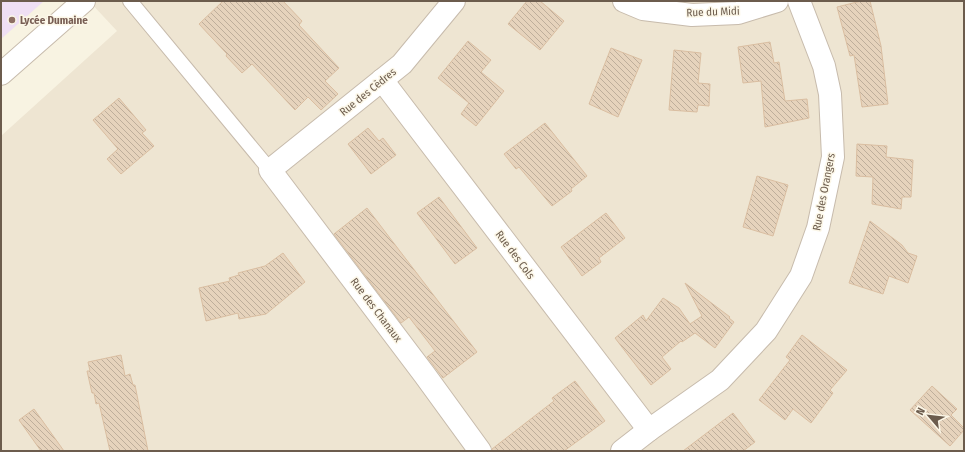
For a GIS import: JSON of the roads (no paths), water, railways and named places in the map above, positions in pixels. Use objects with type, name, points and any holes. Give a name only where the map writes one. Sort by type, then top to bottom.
[{"type":"street","points":[[1,74],[84,1]]},
{"type":"street","name":"Rue des Cèdres","points":[[270,170],[402,64],[454,1]]},
{"type":"street","name":"Rue du Midi","points":[[624,1],[643,9],[692,15],[738,14],[777,1]]},
{"type":"street","name":"Rue des Orangers","points":[[622,451],[720,380],[766,331],[800,276],[818,228],[833,157],[830,94],[824,66],[799,1]]},
{"type":"street","name":"Rue des Cols","points":[[382,80],[650,430]]},
{"type":"street","name":"Rue des Chanaux","points":[[270,170],[424,374],[480,451]]},
{"type":"lane","points":[[130,1],[270,170]]},
{"type":"place","name":"Lycée Dumaine","points":[[12,20]]}]
